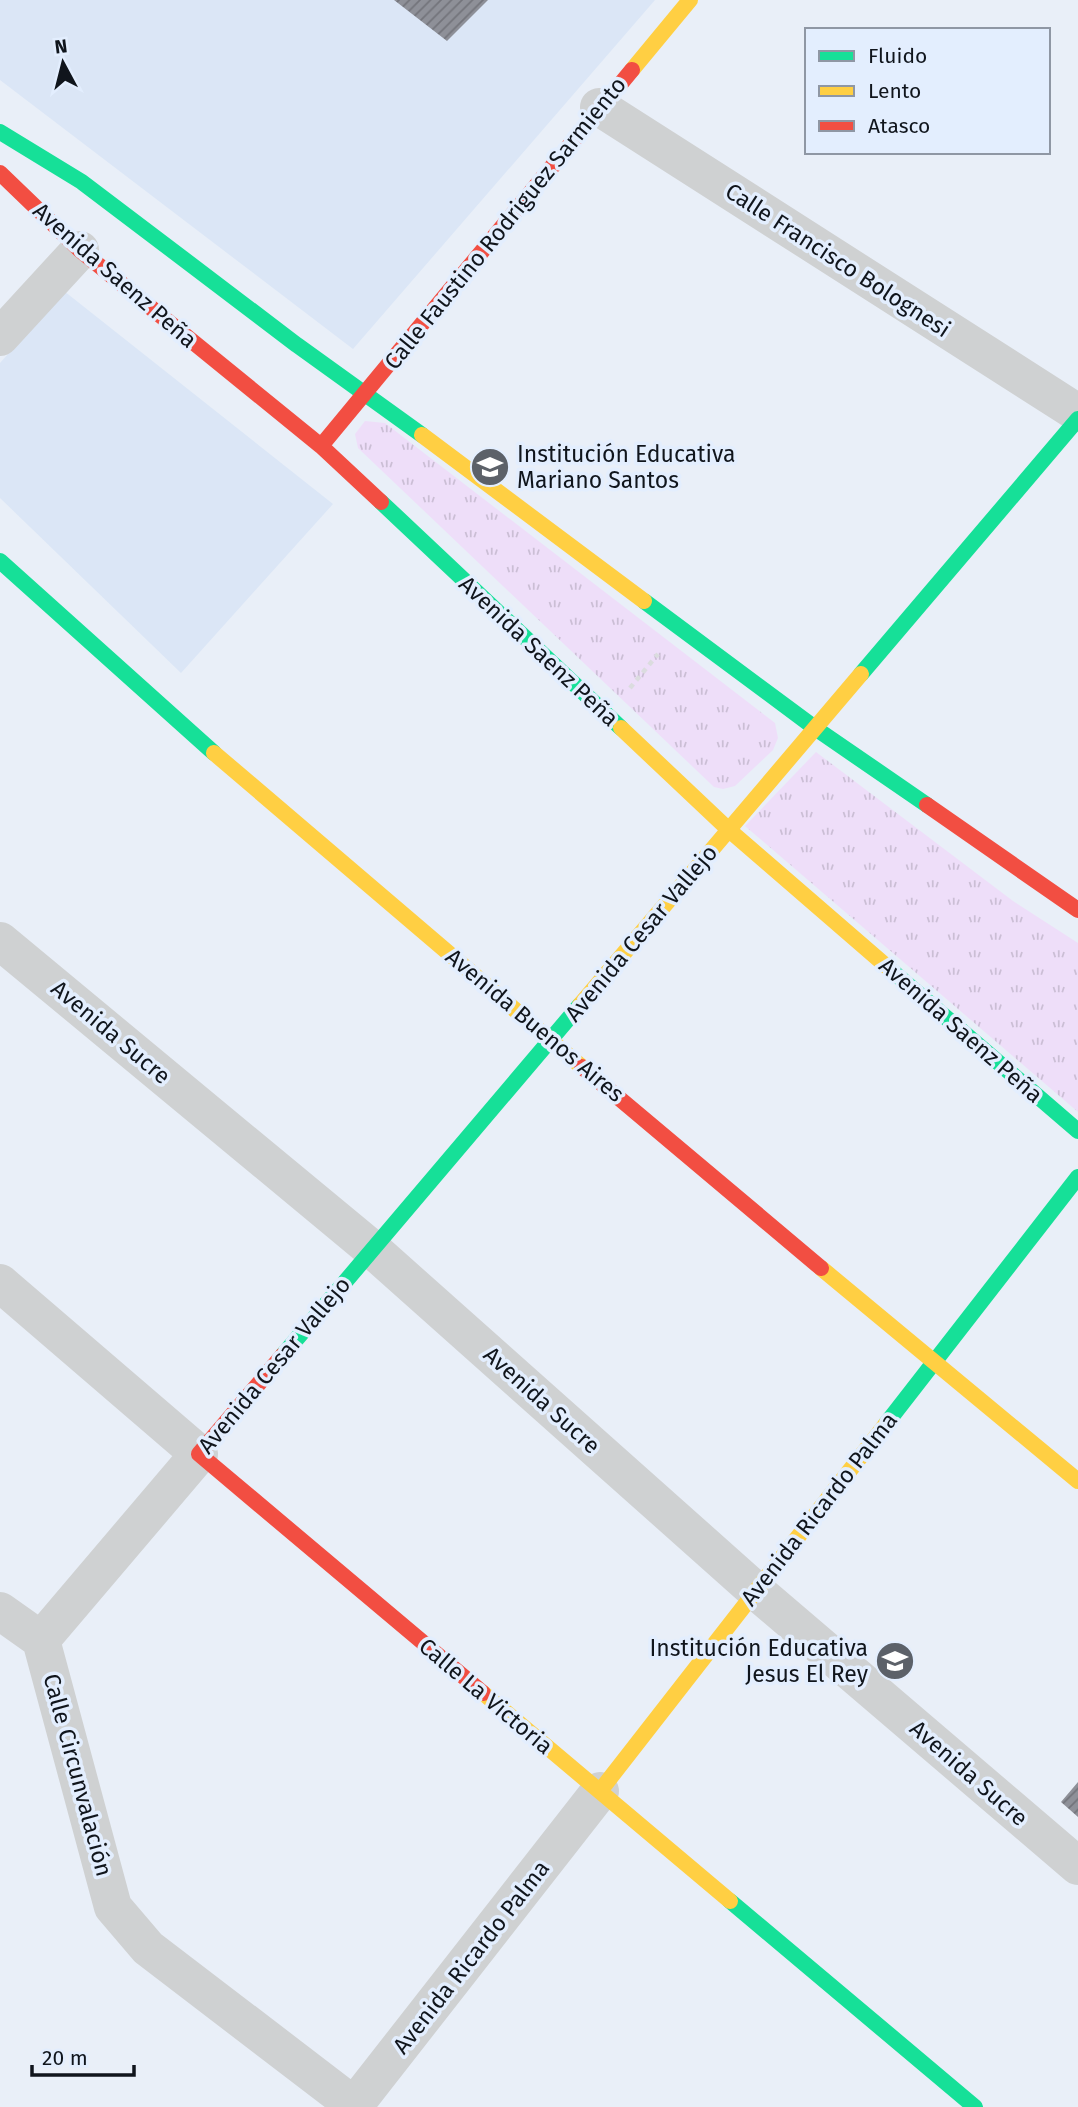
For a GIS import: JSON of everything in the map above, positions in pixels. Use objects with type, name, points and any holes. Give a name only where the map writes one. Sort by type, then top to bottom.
[{"type":"main road","name":"Calle Faustino Rodriguez Sarmiento","points":[[321,446],[690,0]]},
{"type":"main road","name":"Avenida Saenz Peña","points":[[0,132],[82,182],[297,345],[815,728],[1078,910]]},
{"type":"main road","name":"Avenida Saenz Peña","points":[[0,173],[80,250],[321,446],[729,830],[1078,1131]]},
{"type":"main road","name":"Avenida Cesar Vallejo","points":[[199,1454],[1078,419]]},
{"type":"main road","name":"Avenida Buenos Aires","points":[[0,561],[272,804],[552,1038],[933,1363],[1078,1481]]},
{"type":"main road","name":"Avenida Ricardo Palma","points":[[600,1791],[1078,1177]]},
{"type":"main road","name":"Calle La Victoria","points":[[199,1454],[975,2107]]},
{"type":"street","name":"Calle Francisco Bolognesi","points":[[599,107],[1078,413]]},
{"type":"street","points":[[0,337],[80,250]]},
{"type":"street","name":"Avenida Sucre","points":[[0,941],[373,1250],[756,1591],[1078,1867]]},
{"type":"street","name":"Calle La Victoria","points":[[0,1283],[199,1454]]},
{"type":"street","name":"Avenida Cesar Vallejo","points":[[41,1640],[199,1454]]},
{"type":"street","points":[[0,1611],[41,1640]]},
{"type":"street","name":"Calle Circunvalación","points":[[41,1640],[113,1907],[148,1948],[355,2107]]},
{"type":"street","name":"Avenida Ricardo Palma","points":[[355,2107],[600,1791]]},
{"type":"path","points":[[608,716],[679,627]]},
{"type":"shaded area","points":[[0,0],[655,0],[353,349],[0,80]]},
{"type":"shaded area","points":[[64,291],[333,504],[181,673],[0,498],[0,363]]},
{"type":"green space","points":[[365,421],[385,423],[775,723],[778,738],[773,750],[735,786],[723,789],[714,787],[358,448],[355,434]]},
{"type":"green space","points":[[816,752],[1013,901],[1078,943],[1078,1112],[745,826]]},
{"type":"building","points":[[394,0],[488,0],[447,41]]},
{"type":"building","points":[[1078,1782],[1078,1817],[1061,1802]]},
{"type":"traffic: fast","points":[[0,132],[82,182],[297,345],[422,435]]},
{"type":"traffic: fast","points":[[861,674],[1078,419]]},
{"type":"traffic: fast","points":[[381,502],[621,728]]},
{"type":"traffic: fast","points":[[0,561],[214,753]]},
{"type":"traffic: fast","points":[[644,601],[815,728],[927,805]]},
{"type":"traffic: fast","points":[[892,971],[1078,1131]]},
{"type":"traffic: fast","points":[[283,1355],[580,1005]]},
{"type":"traffic: fast","points":[[886,1424],[1078,1177]]},
{"type":"traffic: fast","points":[[730,1901],[975,2107]]},
{"type":"traffic: slow","points":[[632,70],[690,0]]},
{"type":"traffic: slow","points":[[422,435],[644,601]]},
{"type":"traffic: slow","points":[[580,1005],[861,674]]},
{"type":"traffic: slow","points":[[621,728],[729,830],[892,971]]},
{"type":"traffic: slow","points":[[214,753],[582,1067]]},
{"type":"traffic: slow","points":[[821,1268],[1078,1481]]},
{"type":"traffic: slow","points":[[600,1791],[886,1424]]},
{"type":"traffic: slow","points":[[483,1693],[730,1901]]},
{"type":"traffic: jam","points":[[321,446],[632,70]]},
{"type":"traffic: jam","points":[[0,173],[80,250],[321,446],[381,502]]},
{"type":"traffic: jam","points":[[927,805],[1078,910]]},
{"type":"traffic: jam","points":[[582,1067],[821,1268]]},
{"type":"traffic: jam","points":[[283,1355],[199,1454],[483,1693]]},
{"type":"place","name":"Institución Educativa Mariano Santos","points":[[490,467]]},
{"type":"place","name":"Institución Educativa Jesus El Rey","points":[[895,1661]]}]
